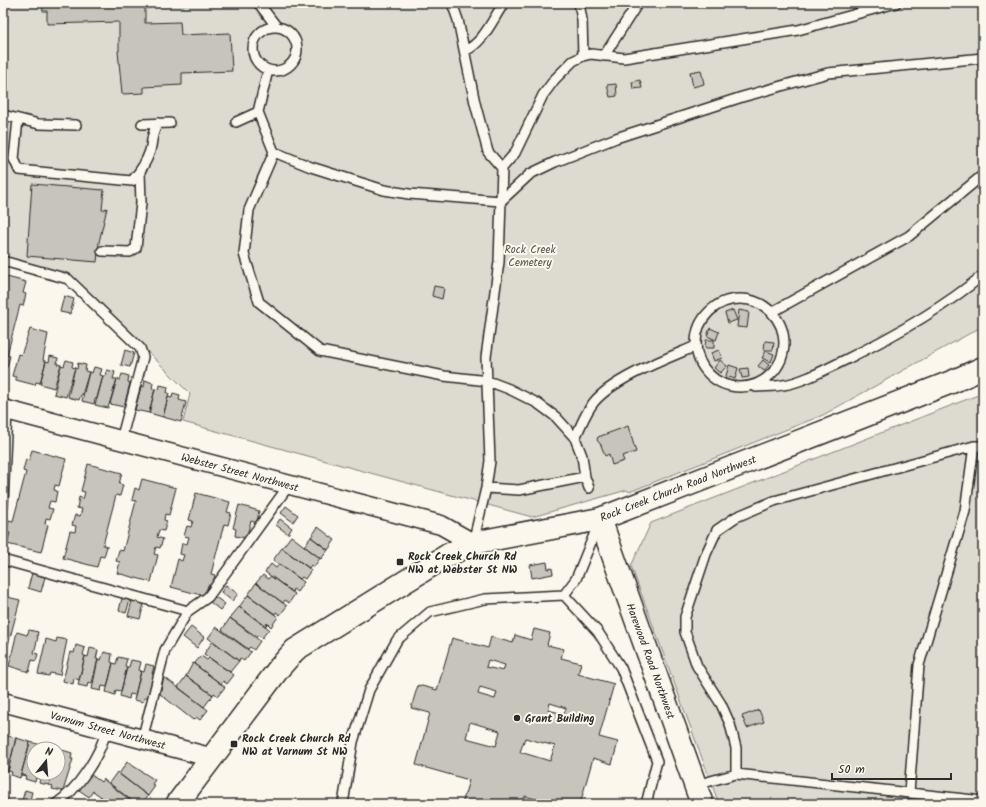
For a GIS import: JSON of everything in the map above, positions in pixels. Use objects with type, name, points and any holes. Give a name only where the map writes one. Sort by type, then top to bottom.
[{"type":"street","name":"Rock Creek Church Road Northwest","points":[[177,804],[280,667],[299,647],[448,555],[473,543],[600,519],[954,381],[983,368]]},
{"type":"street","name":"Webster Street Northwest","points":[[5,410],[441,525],[473,543]]},
{"type":"street","name":"Harewood Road Northwest","points":[[600,519],[699,795]]},
{"type":"street","name":"Varnum Street Northwest","points":[[3,702],[212,758]]},
{"type":"lane","points":[[256,3],[260,5],[276,26],[290,32],[295,38],[298,53],[295,60],[284,70],[276,72],[268,70],[257,62],[253,49],[254,42],[262,30],[276,26]]},
{"type":"lane","points":[[452,3],[465,51],[475,103],[488,152],[502,168]]},
{"type":"lane","points":[[465,51],[472,47],[480,39],[504,3]]},
{"type":"lane","points":[[578,3],[582,20],[583,56]]},
{"type":"lane","points":[[604,56],[638,3]]},
{"type":"lane","points":[[473,543],[486,488],[490,461],[486,357],[500,262],[502,168],[515,153],[543,95],[554,79],[573,61],[583,56],[624,58],[798,30],[874,6],[896,3]]},
{"type":"lane","points":[[274,152],[311,167],[384,190],[409,194],[501,201],[530,174],[556,162],[616,138],[742,97],[828,73],[983,58]]},
{"type":"lane","points":[[268,70],[258,112],[274,152],[249,210],[244,254],[259,302],[320,351],[436,375],[488,381],[509,389],[536,403],[556,417],[575,438],[582,456],[584,477],[589,488]]},
{"type":"lane","points":[[236,122],[258,112]]},
{"type":"lane","points":[[3,115],[39,124],[76,126]]},
{"type":"lane","points":[[18,118],[14,159],[19,170],[132,181],[140,172],[150,149],[152,132],[158,123]]},
{"type":"lane","points":[[142,124],[170,123]]},
{"type":"lane","points":[[102,251],[130,252],[136,248],[141,203],[140,172]]},
{"type":"lane","points":[[772,312],[909,236],[983,175]]},
{"type":"lane","points":[[3,261],[68,279],[140,348],[143,353],[142,361],[121,440]]},
{"type":"lane","points":[[748,387],[763,382],[771,376],[782,360],[784,350],[782,329],[772,312],[764,305],[753,301],[737,299],[722,303],[713,308],[702,319],[697,330],[696,346],[701,364],[716,381],[724,385],[739,388],[784,385],[818,373],[925,317],[962,292],[983,275]]},
{"type":"lane","points":[[575,438],[585,415],[595,401],[612,387],[629,377],[696,346]]},
{"type":"lane","points":[[3,505],[5,410]]},
{"type":"lane","points":[[736,774],[736,748],[730,724],[721,704],[697,666],[685,632],[685,617],[706,554],[717,530],[736,517],[774,501],[979,446],[965,511],[919,665],[909,793]]},
{"type":"lane","points":[[486,488],[519,490],[584,477]]},
{"type":"lane","points":[[142,740],[165,650],[188,611],[208,597],[289,485]]},
{"type":"lane","points":[[564,595],[576,579],[600,519]]},
{"type":"lane","points":[[3,560],[188,611]]},
{"type":"lane","points":[[343,804],[354,742],[369,690],[397,640],[430,612],[485,599],[564,595]]},
{"type":"lane","points":[[564,595],[598,632],[621,668],[657,761],[646,804]]},
{"type":"lane","points":[[56,804],[76,785],[93,761],[102,746],[106,730]]},
{"type":"lane","points":[[699,795],[736,774],[983,801]]},
{"type":"green space","name":"Rock Creek Cemetery","points":[[3,3],[983,3],[983,326],[823,415],[629,492],[627,490],[532,517],[183,422],[190,394],[73,277],[3,258]]},
{"type":"green space","points":[[983,393],[983,804],[719,804],[631,566],[651,523]]},
{"type":"building","points":[[42,3],[149,3],[149,8],[145,8],[145,23],[180,22],[181,35],[230,33],[232,71],[182,73],[182,85],[144,87],[144,93],[122,94],[118,51],[119,22],[47,24],[47,11],[43,11]]},
{"type":"building","points":[[701,70],[704,84],[693,87],[690,72]]},
{"type":"building","points":[[640,80],[642,88],[633,89],[632,82]]},
{"type":"building","points":[[616,84],[617,96],[610,97],[607,85]]},
{"type":"building","points":[[32,184],[104,190],[102,210],[107,208],[99,242],[97,262],[27,256]]},
{"type":"building","points":[[3,276],[26,282],[23,293],[26,294],[23,306],[20,305],[7,355],[10,356],[7,367],[4,366],[3,369]]},
{"type":"building","points":[[434,286],[444,288],[442,299],[432,296]]},
{"type":"building","points":[[64,296],[74,299],[70,314],[60,312]]},
{"type":"building","points":[[733,310],[737,320],[728,323],[725,313]]},
{"type":"building","points":[[739,310],[749,312],[747,328],[737,327]]},
{"type":"building","points":[[710,328],[719,332],[716,340],[707,336]]},
{"type":"building","points":[[30,329],[48,334],[43,360],[46,361],[40,383],[36,382],[35,385],[16,380],[16,377],[12,376],[18,354],[21,355]]},
{"type":"building","points":[[706,340],[714,340],[714,348],[705,348]]},
{"type":"building","points":[[765,341],[774,342],[773,350],[764,350]]},
{"type":"building","points":[[125,350],[134,353],[130,367],[121,365]]},
{"type":"building","points":[[719,350],[722,358],[714,361],[711,353]]},
{"type":"building","points":[[766,351],[774,354],[771,362],[762,358]]},
{"type":"building","points":[[50,356],[58,358],[57,364],[61,365],[54,388],[40,384],[46,361],[49,362]]},
{"type":"building","points":[[66,360],[73,362],[72,367],[75,368],[66,397],[54,394],[61,365],[64,366]]},
{"type":"building","points":[[720,360],[727,366],[720,373],[714,368]]},
{"type":"building","points":[[763,360],[769,365],[764,371],[758,366]]},
{"type":"building","points":[[78,363],[86,365],[85,371],[89,372],[79,400],[68,397],[75,368],[77,369]]},
{"type":"building","points":[[729,365],[738,368],[735,379],[726,376]]},
{"type":"building","points":[[94,367],[102,369],[100,375],[103,376],[97,399],[95,399],[94,404],[82,401],[89,372],[92,373]]},
{"type":"building","points":[[748,368],[749,377],[742,378],[740,369]]},
{"type":"building","points":[[107,370],[115,372],[113,379],[117,379],[108,408],[95,405],[103,376],[106,376]]},
{"type":"building","points":[[122,374],[129,376],[128,382],[130,383],[124,407],[110,404],[117,379],[120,380]]},
{"type":"building","points":[[145,380],[153,383],[152,389],[155,389],[149,413],[135,410],[141,386],[144,387]]},
{"type":"building","points":[[160,385],[168,387],[167,393],[169,393],[163,417],[149,413],[155,389],[159,390]]},
{"type":"building","points":[[173,393],[180,395],[179,400],[186,402],[181,422],[163,417],[168,397],[172,398]]},
{"type":"building","points":[[628,426],[636,452],[622,456],[624,461],[612,465],[609,454],[605,456],[601,445],[597,440],[598,437]]},
{"type":"building","points":[[32,450],[66,459],[59,486],[55,485],[54,490],[57,491],[55,502],[50,501],[48,508],[53,509],[50,519],[46,518],[45,524],[48,525],[41,552],[7,544],[10,533],[6,532],[9,520],[13,521],[26,472],[23,471],[26,459],[29,460]]},
{"type":"building","points":[[88,464],[122,473],[119,484],[123,485],[120,496],[116,495],[103,545],[107,546],[104,557],[100,556],[97,567],[63,558],[70,531],[75,532],[76,526],[72,525],[75,515],[80,516],[82,509],[77,508],[79,497],[83,499],[85,492],[81,491]]},
{"type":"building","points":[[142,479],[176,488],[169,515],[165,514],[164,520],[167,521],[164,531],[159,530],[157,537],[163,539],[160,548],[156,547],[154,554],[158,555],[151,582],[117,573],[120,562],[116,561],[119,550],[123,551],[136,501],[132,500],[135,488],[139,490]]},
{"type":"building","points":[[196,493],[230,502],[227,512],[231,513],[228,525],[224,524],[211,574],[215,575],[212,586],[208,585],[205,596],[171,587],[178,559],[182,561],[184,555],[180,554],[182,543],[187,544],[189,537],[184,536],[187,526],[191,527],[193,521],[189,520]]},
{"type":"building","points":[[239,505],[259,511],[257,523],[251,521],[246,538],[235,536],[236,529],[233,528]]},
{"type":"building","points":[[286,506],[298,515],[293,522],[281,513]]},
{"type":"building","points":[[280,519],[292,528],[288,534],[276,525]]},
{"type":"building","points":[[318,527],[335,540],[328,550],[311,537]]},
{"type":"building","points":[[291,536],[320,558],[314,567],[311,565],[309,568],[282,548]]},
{"type":"building","points":[[311,537],[328,550],[321,559],[304,546]]},
{"type":"building","points":[[282,548],[311,570],[305,579],[302,577],[300,579],[273,560]]},
{"type":"building","points":[[547,562],[548,569],[552,568],[553,574],[532,578],[530,565]]},
{"type":"building","points":[[271,564],[276,568],[279,564],[304,582],[297,592],[293,589],[292,592],[265,572]]},
{"type":"building","points":[[32,573],[45,577],[41,592],[28,588]]},
{"type":"building","points":[[263,575],[268,579],[271,576],[295,594],[289,603],[285,600],[283,603],[256,583]]},
{"type":"building","points":[[256,583],[287,606],[280,615],[276,612],[275,614],[248,595]]},
{"type":"building","points":[[226,585],[238,594],[232,601],[221,592]]},
{"type":"building","points":[[248,595],[278,617],[271,627],[267,623],[266,626],[239,607]]},
{"type":"building","points":[[3,596],[20,600],[4,660],[3,660]]},
{"type":"building","points":[[214,596],[225,604],[220,610],[210,602]]},
{"type":"building","points":[[122,598],[130,600],[126,613],[119,611]]},
{"type":"building","points":[[132,601],[144,604],[140,619],[128,616]]},
{"type":"building","points":[[239,607],[269,629],[262,638],[258,635],[257,637],[230,618]]},
{"type":"building","points":[[230,618],[260,641],[254,650],[250,647],[248,649],[222,630]]},
{"type":"building","points":[[191,627],[204,637],[197,648],[183,637]]},
{"type":"building","points":[[216,627],[251,652],[244,661],[240,658],[239,661],[208,638]]},
{"type":"building","name":"Grant Building","points":[[534,629],[550,633],[547,645],[564,649],[561,658],[581,663],[578,674],[614,684],[599,737],[618,742],[612,764],[593,758],[580,804],[553,804],[525,796],[523,804],[462,804],[469,780],[416,765],[430,713],[411,708],[418,685],[437,690],[452,638],[488,648],[491,637],[513,643],[515,635],[531,640]],"holes":[[[488,660],[505,665],[503,671],[486,667]],[[480,687],[497,692],[495,699],[478,694]],[[550,703],[566,708],[564,714],[548,710]],[[470,722],[500,731],[496,746],[466,738]],[[525,738],[555,746],[550,761],[520,752]]]},
{"type":"building","points":[[29,630],[38,632],[34,653],[38,654],[36,661],[32,660],[29,672],[9,666],[17,632],[27,635]]},
{"type":"building","points":[[57,638],[67,640],[60,675],[50,673],[49,676],[38,674],[46,639],[56,642]]},
{"type":"building","points":[[213,641],[239,661],[230,672],[204,654]]},
{"type":"building","points":[[76,645],[85,648],[83,655],[85,656],[79,680],[74,678],[73,684],[63,681],[70,652],[74,653]]},
{"type":"building","points":[[90,648],[98,650],[96,659],[98,659],[92,683],[88,682],[87,687],[78,685],[85,656],[88,657]]},
{"type":"building","points":[[104,652],[112,654],[111,662],[113,663],[107,687],[102,686],[101,691],[92,689],[98,659],[101,660]]},
{"type":"building","points":[[201,656],[207,660],[209,658],[234,675],[227,684],[223,681],[221,684],[194,664]]},
{"type":"building","points":[[118,657],[127,659],[125,666],[127,667],[121,691],[116,690],[115,695],[106,692],[113,663],[116,664]]},
{"type":"building","points":[[131,660],[141,662],[139,670],[141,671],[135,695],[130,694],[129,699],[120,696],[127,667],[129,667]]},
{"type":"building","points":[[193,663],[225,687],[218,696],[214,693],[213,695],[186,676]]},
{"type":"building","points":[[146,664],[154,666],[152,674],[155,675],[149,698],[145,697],[143,702],[134,700],[141,671],[144,672]]},
{"type":"building","points":[[186,676],[213,695],[204,707],[178,687]]},
{"type":"building","points":[[164,677],[208,710],[200,720],[196,717],[193,720],[160,694]]},
{"type":"building","points":[[759,710],[764,722],[747,728],[742,716]]},
{"type":"building","points":[[4,735],[16,738],[8,771],[3,771]]},
{"type":"building","points":[[16,738],[26,741],[26,756],[20,778],[11,775],[12,772],[8,771]]},
{"type":"building","points":[[66,751],[72,753],[71,759],[73,759],[63,791],[52,789],[53,786],[49,785],[50,781],[66,781]]},
{"type":"building","points":[[26,757],[26,776],[21,775]]},
{"type":"building","points":[[127,762],[155,780],[152,784],[155,786],[148,796],[119,774]]},
{"type":"building","points":[[117,772],[148,796],[142,804],[138,802],[136,804],[109,783]]},
{"type":"building","points":[[90,774],[101,782],[103,779],[135,804],[111,804],[93,791],[89,797],[79,790]]},
{"type":"building","points":[[40,781],[50,781],[49,785],[39,783]]},
{"type":"building","points":[[25,790],[32,792],[29,804],[21,804]]},
{"type":"building","points":[[101,797],[111,804],[96,804]]},
{"type":"place","name":"Rock Creek Church Rd NW at Webster St NW","points":[[400,562]]},
{"type":"place","name":"Grant Building","points":[[517,718]]},
{"type":"place","name":"Rock Creek Church Rd NW at Varnum St NW","points":[[234,744]]}]
